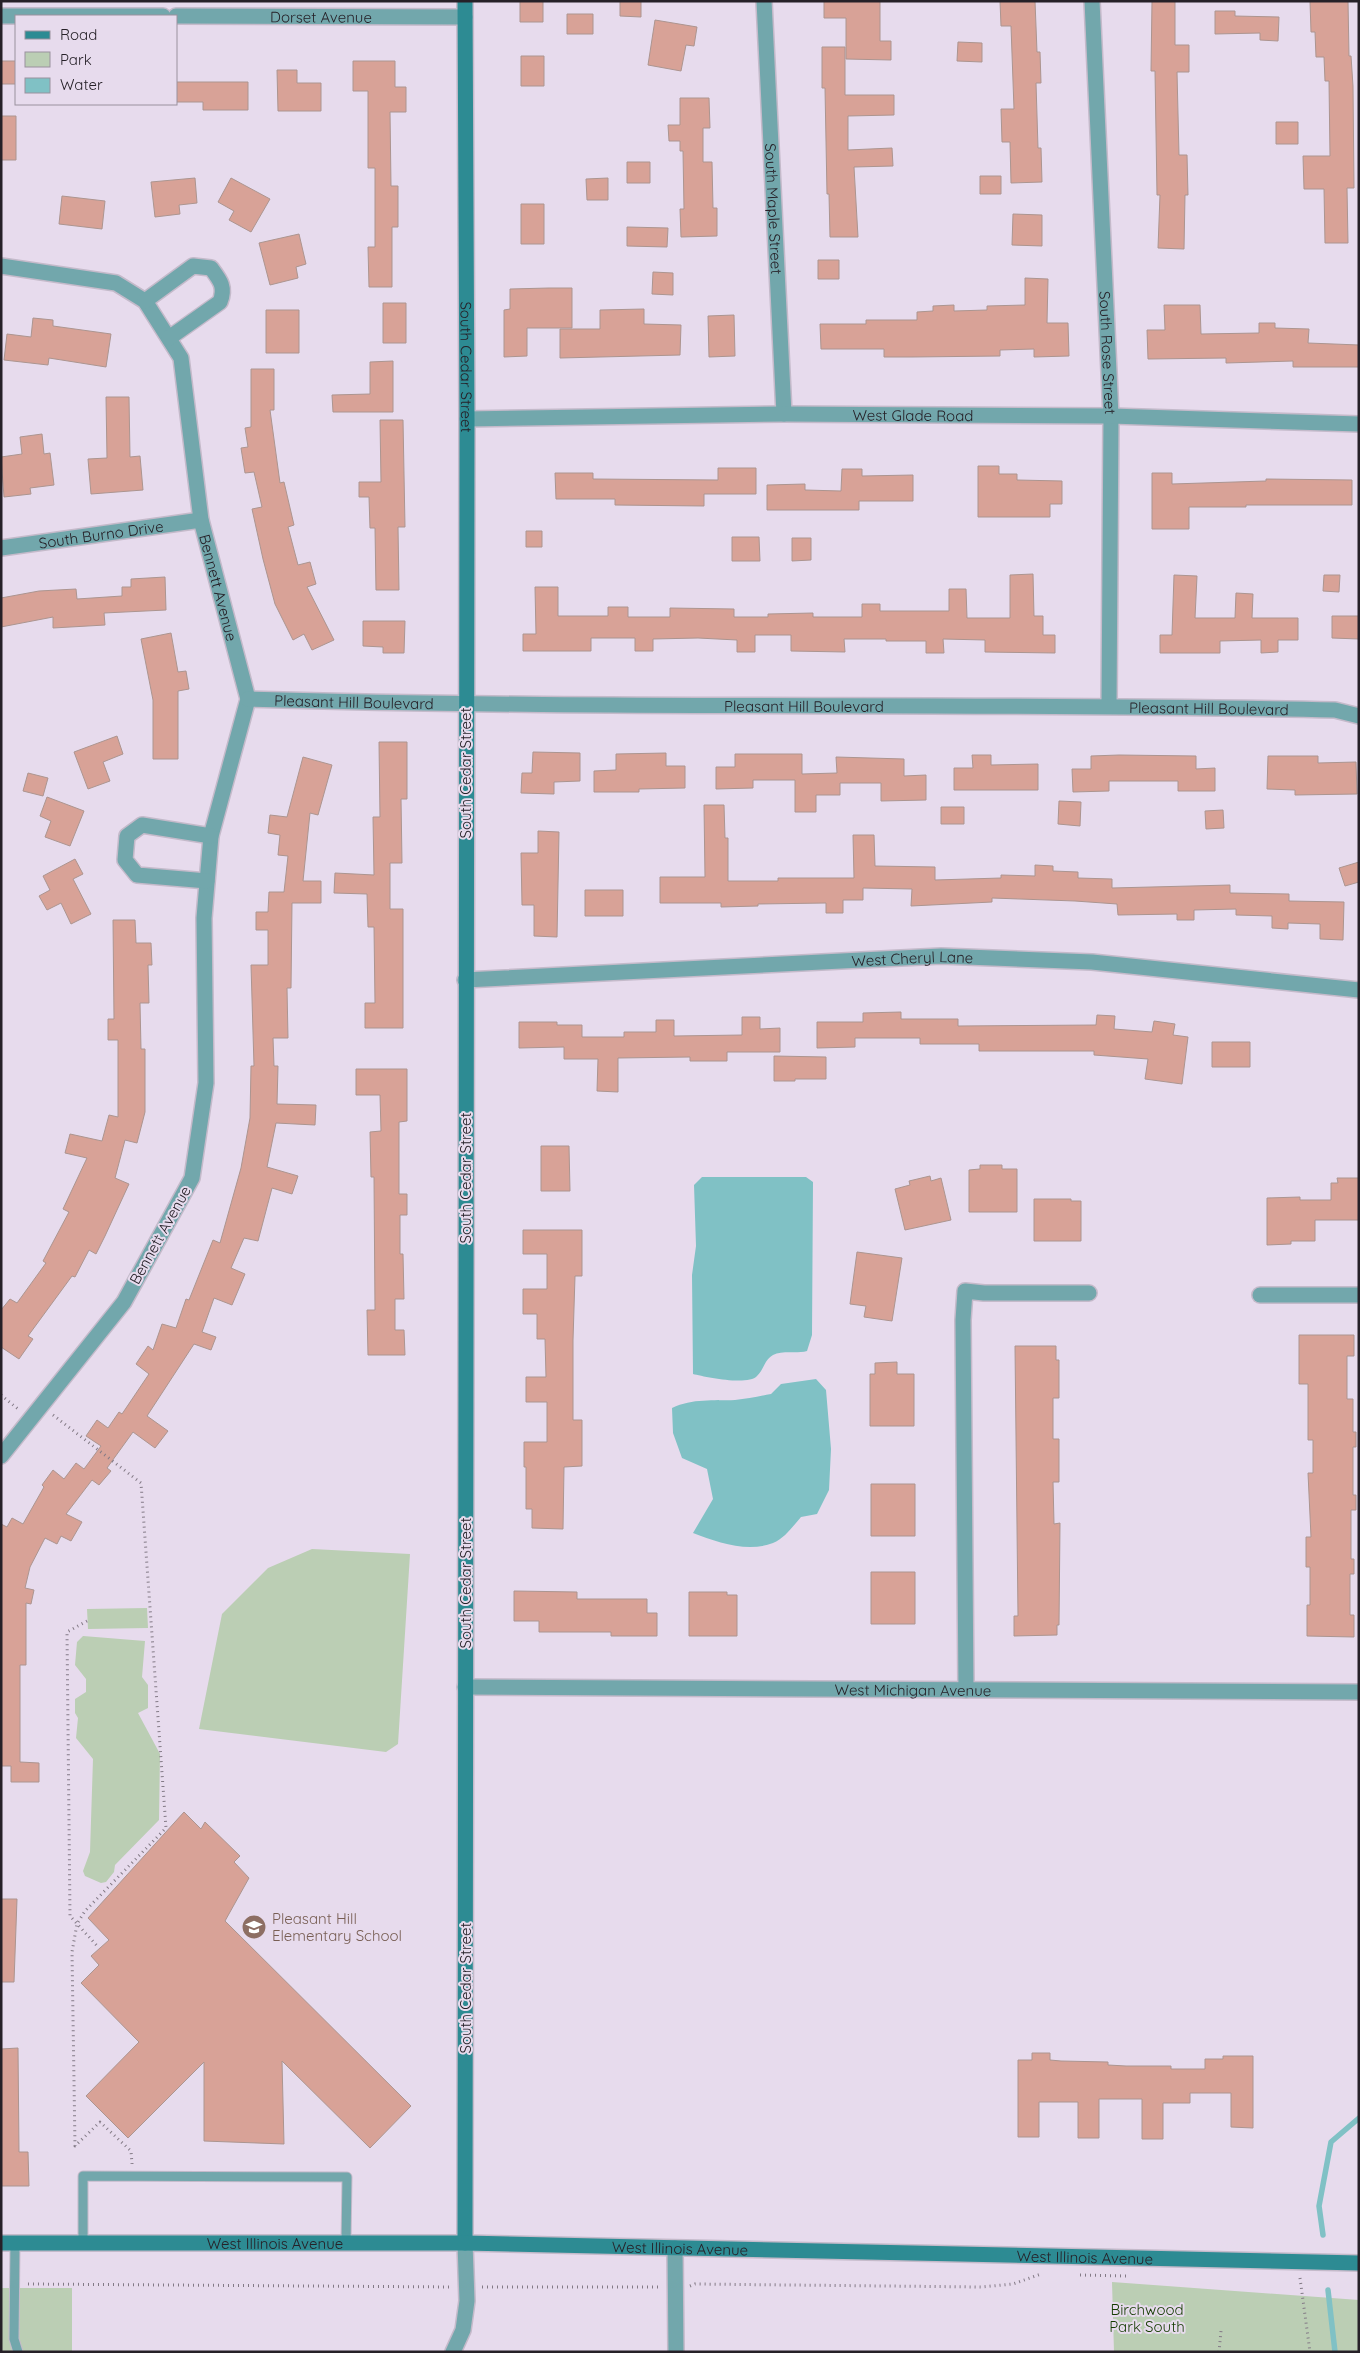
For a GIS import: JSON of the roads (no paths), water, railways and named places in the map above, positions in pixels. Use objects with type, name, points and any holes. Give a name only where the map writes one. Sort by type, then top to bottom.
[{"type":"street","name":"South Cedar Street","points":[[454,2352],[463,2330],[467,2301],[465,2243],[465,705],[467,419],[465,1]]},
{"type":"street","name":"South Maple Street","points":[[764,1],[784,414]]},
{"type":"street","name":"South Rose Street","points":[[1092,1],[1111,416],[1109,705]]},
{"type":"street","points":[[1,16],[15,16]]},
{"type":"street","name":"Dorset Avenue","points":[[178,16],[465,17]]},
{"type":"street","name":"Bennett Avenue","points":[[1,266],[116,283],[145,300],[182,358],[201,520],[248,699],[211,836],[204,918],[206,1083],[192,1178],[124,1302],[1,1456]]},
{"type":"street","points":[[145,300],[193,266],[211,268],[222,283],[224,293],[220,302],[169,338]]},
{"type":"street","name":"West Glade Road","points":[[467,419],[784,414],[1111,416],[1359,424]]},
{"type":"street","name":"South Burno Drive","points":[[1,548],[201,520]]},
{"type":"street","name":"Pleasant Hill Boulevard","points":[[248,699],[465,705],[1109,705],[1335,710],[1359,716]]},
{"type":"street","points":[[207,882],[137,875],[126,860],[127,836],[142,825],[211,836]]},
{"type":"street","name":"West Cheryl Lane","points":[[465,980],[941,956],[1092,962],[1359,990]]},
{"type":"street","points":[[966,1690],[963,1320],[965,1290],[984,1293],[1089,1293]]},
{"type":"street","points":[[1260,1295],[1359,1295]]},
{"type":"street","name":"West Michigan Avenue","points":[[465,1687],[1359,1692]]},
{"type":"street","name":"West Illinois Avenue","points":[[8,2243],[465,2243],[1359,2263]]},
{"type":"street","points":[[675,2248],[676,2352]]},
{"type":"lane","points":[[83,2243],[83,2176],[347,2177],[346,2243]]},
{"type":"lane","points":[[8,2243],[14,2339],[18,2352]]},
{"type":"water","points":[[702,1177],[806,1177],[813,1182],[812,1335],[807,1351],[773,1355],[759,1374],[752,1379],[736,1381],[693,1374],[692,1275],[696,1246],[694,1185]]},
{"type":"water","points":[[816,1379],[826,1390],[831,1449],[829,1490],[817,1514],[801,1517],[781,1538],[763,1546],[743,1547],[732,1545],[693,1533],[713,1499],[707,1469],[682,1458],[673,1433],[672,1408],[695,1401],[735,1400],[771,1394],[781,1384]]},
{"type":"waterway","points":[[1323,2235],[1319,2206],[1331,2142],[1359,2118]]},
{"type":"waterway","points":[[1328,2290],[1335,2352]]},
{"type":"place","name":"Pleasant Hill Elementary School","points":[[254,1927]]},
{"type":"park label","name":"Birchwood Park South","points":[[1147,2318]]}]
